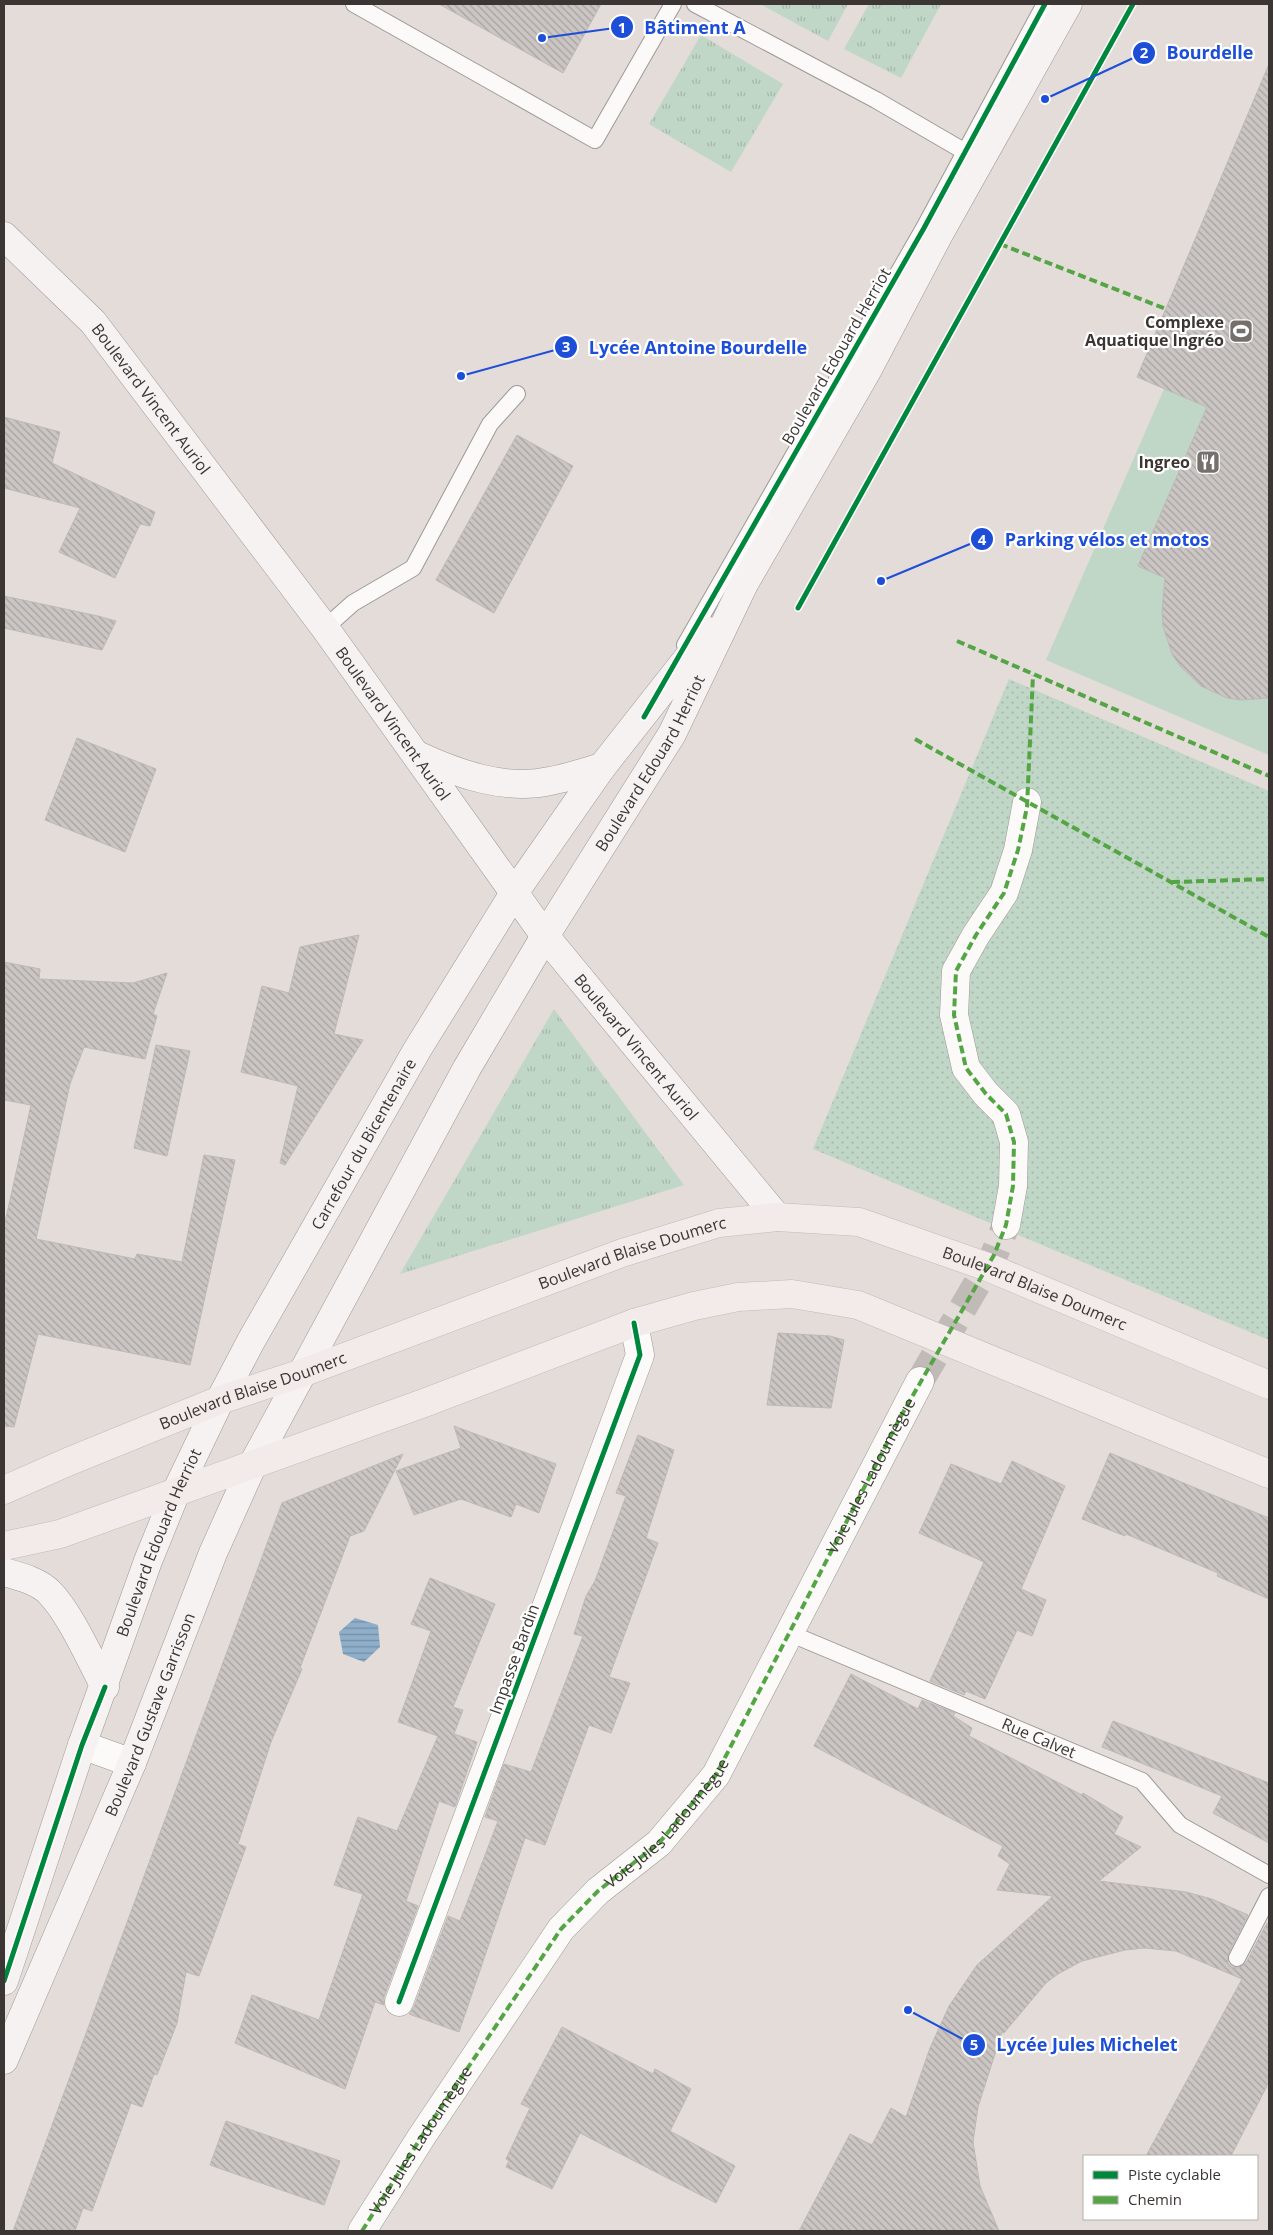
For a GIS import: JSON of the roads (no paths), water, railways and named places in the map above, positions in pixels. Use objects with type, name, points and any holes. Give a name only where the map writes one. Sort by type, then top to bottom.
[{"type":"main road","name":"Boulevard Edouard Herriot","points":[[545,936],[672,734],[744,584],[867,371],[973,156],[1068,4]]},
{"type":"main road","name":"Boulevard Vincent Auriol","points":[[4,236],[93,322],[325,628],[419,756],[545,936],[777,1217]]},
{"type":"main road","name":"Boulevard Edouard Herriot","points":[[514,893],[602,767],[644,717],[744,584]]},
{"type":"main road","points":[[419,756],[452,771],[497,782],[548,782],[602,767]]},
{"type":"main road","name":"Carrefour du Bicentenaire","points":[[220,1400],[259,1326],[417,1050],[514,893]]},
{"type":"main road","points":[[302,1373],[467,1068],[545,936]]},
{"type":"main road","name":"Boulevard Blaise Doumerc","points":[[4,1490],[220,1400],[302,1373],[622,1253],[719,1223],[777,1217],[859,1222],[976,1262],[1269,1385]]},
{"type":"main road","points":[[4,1546],[60,1534],[424,1403],[634,1323],[694,1306],[738,1298],[792,1294],[858,1305],[1269,1474]]},
{"type":"main road","name":"Boulevard Gustave Garrisson","points":[[4,2060],[132,1763],[213,1553],[253,1464],[302,1373]]},
{"type":"main road","name":"Boulevard Edouard Herriot","points":[[105,1687],[148,1561],[176,1492],[220,1400]]},
{"type":"main road","points":[[4,1572],[24,1578],[49,1592],[69,1622],[105,1687],[82,1745],[4,1981]]},
{"type":"street","points":[[1006,1225],[1013,1186],[1014,1142],[1006,1114],[986,1094],[966,1068],[954,1015],[956,971],[1004,893],[1018,850],[1027,802]]},
{"type":"street","name":"Impasse Bardin","points":[[399,2002],[640,1355],[634,1323]]},
{"type":"street","name":"Voie Jules Ladoumègue","points":[[362,2231],[427,2128],[561,1929],[598,1891],[658,1843],[716,1775],[920,1381]]},
{"type":"street","points":[[82,1745],[132,1763]]},
{"type":"lane","points":[[354,4],[595,140],[674,4]]},
{"type":"lane","points":[[695,4],[876,100],[973,156]]},
{"type":"lane","name":"Boulevard Edouard Herriot","points":[[644,717],[919,236],[973,156],[1045,4]]},
{"type":"lane","points":[[325,628],[353,603],[413,568],[490,424],[517,394]]},
{"type":"lane","name":"Rue Calvet","points":[[788,1633],[1142,1781],[1180,1825],[1269,1875]]},
{"type":"lane","points":[[1237,1958],[1269,1896]]},
{"type":"water","points":[[355,1618],[378,1625],[380,1647],[364,1662],[343,1654],[339,1632]]},
{"type":"tunnel","points":[[920,1381],[994,1255],[1006,1225]]},
{"type":"place","name":"Bâtiment A","points":[[542,38]]},
{"type":"place","name":"Bourdelle","points":[[1045,99]]},
{"type":"place","name":"Complexe Aquatique Ingréo","points":[[1241,331]]},
{"type":"place","name":"Lycée Antoine Bourdelle","points":[[461,376]]},
{"type":"place","name":"Ingreo","points":[[1208,462]]},
{"type":"place","name":"Parking vélos et motos","points":[[881,581]]},
{"type":"place","name":"Lycée Jules Michelet","points":[[908,2010]]}]
